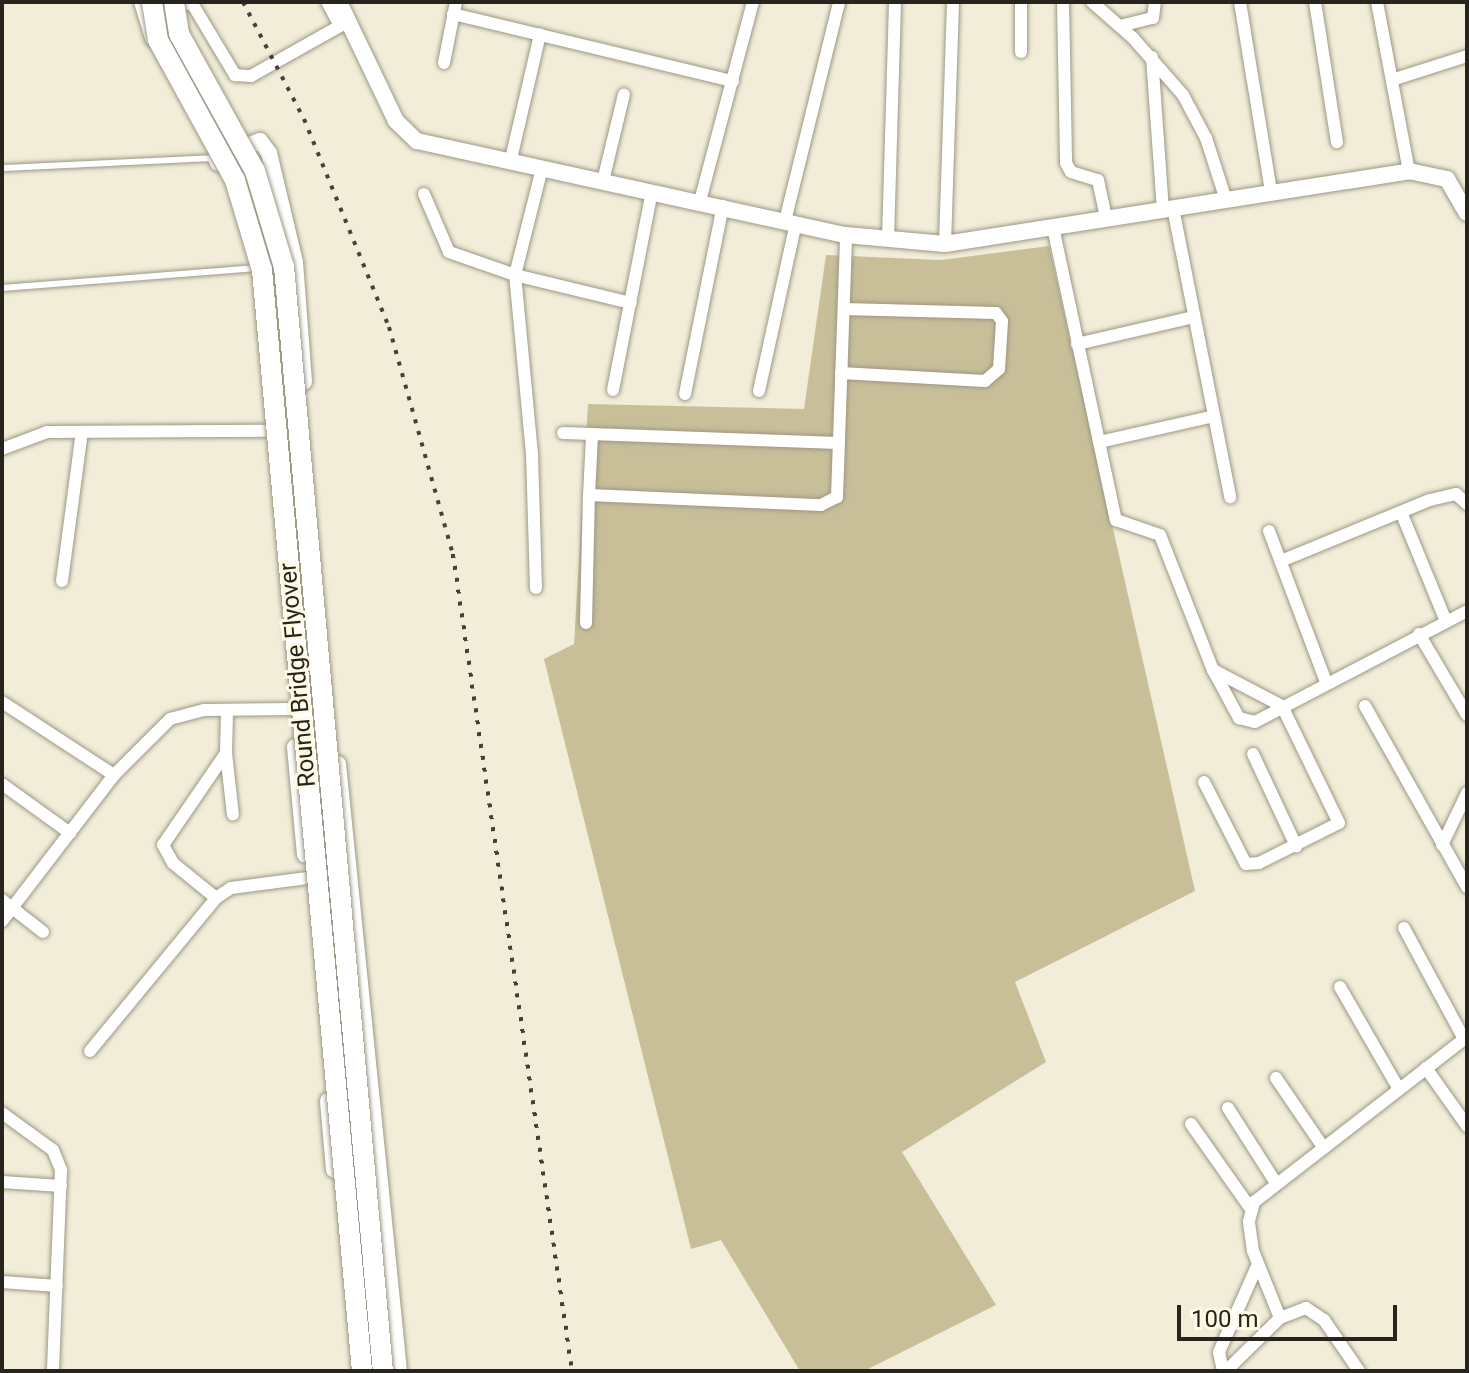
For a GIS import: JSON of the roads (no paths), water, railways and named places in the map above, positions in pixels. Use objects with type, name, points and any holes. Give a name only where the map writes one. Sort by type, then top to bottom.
[{"type":"main road","name":"Round Bridge Flyover","points":[[152,2],[158,40],[235,180],[262,270],[362,1371]]},
{"type":"main road","name":"Round Bridge Flyover","points":[[174,2],[179,34],[264,191],[284,267],[383,1371]]},
{"type":"street","points":[[140,2],[153,44],[216,158],[238,206],[254,268],[353,1371]]},
{"type":"street","points":[[183,2],[193,5],[235,75],[251,76],[340,26],[327,2]]},
{"type":"street","points":[[339,2],[406,132],[442,147],[511,159],[846,235],[945,244],[1409,171],[1447,179],[1467,213]]},
{"type":"street","points":[[700,201],[753,2]]},
{"type":"street","points":[[759,391],[790,222],[839,2]]},
{"type":"street","points":[[945,244],[953,2]]},
{"type":"street","points":[[1021,2],[1021,52]]},
{"type":"street","points":[[1063,2],[1066,163],[1071,172],[1098,180],[1106,219]]},
{"type":"street","points":[[1092,2],[1152,57],[1195,113],[1226,200]]},
{"type":"street","points":[[1120,26],[1153,18],[1155,2]]},
{"type":"street","points":[[1240,2],[1271,192]]},
{"type":"street","points":[[1315,2],[1337,142]]},
{"type":"street","points":[[1377,2],[1409,171]]},
{"type":"street","points":[[888,239],[891,3]]},
{"type":"street","points":[[444,63],[454,8],[540,34],[733,81]]},
{"type":"street","points":[[511,159],[540,34]]},
{"type":"street","points":[[1392,80],[1467,56]]},
{"type":"street","points":[[1152,57],[1168,209],[1194,317],[1230,497]]},
{"type":"street","points":[[603,181],[624,94]]},
{"type":"street","points":[[216,158],[260,141],[278,180],[295,262],[320,581],[399,1371]]},
{"type":"street","points":[[536,588],[532,454],[515,275],[542,168]]},
{"type":"street","points":[[613,390],[652,192]]},
{"type":"street","points":[[424,194],[449,252],[515,275],[631,303]]},
{"type":"street","points":[[685,394],[723,206]]},
{"type":"street","points":[[1053,227],[1116,520],[1160,535],[1213,670],[1244,723],[1467,611]]},
{"type":"street","points":[[589,495],[830,504],[837,497],[846,235]]},
{"type":"street","points":[[841,373],[985,381],[999,369],[1002,321],[996,313],[844,309]]},
{"type":"street","points":[[1077,344],[1194,317]]},
{"type":"street","points":[[1099,442],[1214,416]]},
{"type":"street","points":[[2,449],[38,434],[268,431]]},
{"type":"street","points":[[62,581],[82,432]]},
{"type":"street","points":[[563,433],[839,443]]},
{"type":"street","points":[[586,623],[592,435]]},
{"type":"street","points":[[1281,561],[1453,494],[1467,504]]},
{"type":"street","points":[[1401,512],[1446,621]]},
{"type":"street","points":[[1269,531],[1326,682]]},
{"type":"street","points":[[1419,634],[1467,715]]},
{"type":"street","points":[[1204,782],[1246,864],[1334,829],[1339,820],[1282,706],[1213,670]]},
{"type":"street","points":[[2,702],[114,775]]},
{"type":"street","points":[[1365,706],[1467,887]]},
{"type":"street","points":[[2,921],[7,904],[70,833],[114,775],[170,719],[189,712],[292,709]]},
{"type":"street","points":[[227,711],[226,753],[233,815]]},
{"type":"street","points":[[216,898],[173,863],[163,845],[226,753]]},
{"type":"street","points":[[1253,754],[1296,846]]},
{"type":"street","points":[[2,784],[70,833]]},
{"type":"street","points":[[1442,845],[1467,793]]},
{"type":"street","points":[[90,1051],[216,898],[231,888],[307,878]]},
{"type":"street","points":[[7,904],[43,932]]},
{"type":"street","points":[[1251,1209],[1276,1183],[1466,1038],[1404,928]]},
{"type":"street","points":[[1340,987],[1399,1089]]},
{"type":"street","points":[[1426,1068],[1467,1126]]},
{"type":"street","points":[[1276,1078],[1323,1147]]},
{"type":"street","points":[[1228,1108],[1276,1183]]},
{"type":"street","points":[[2,1113],[53,1150],[61,1186],[53,1371]]},
{"type":"street","points":[[1191,1124],[1251,1209],[1250,1231],[1258,1264],[1280,1318]]},
{"type":"street","points":[[2,1182],[61,1186]]},
{"type":"street","points":[[1258,1264],[1219,1352],[1224,1371],[1280,1318],[1298,1309],[1314,1312],[1359,1371]]},
{"type":"street","points":[[2,1282],[57,1286]]},
{"type":"lane","points":[[2,168],[216,158]]},
{"type":"lane","points":[[2,288],[254,268]]},
{"type":"railway","points":[[243,2],[304,119],[389,327],[453,554],[572,1371]]}]
